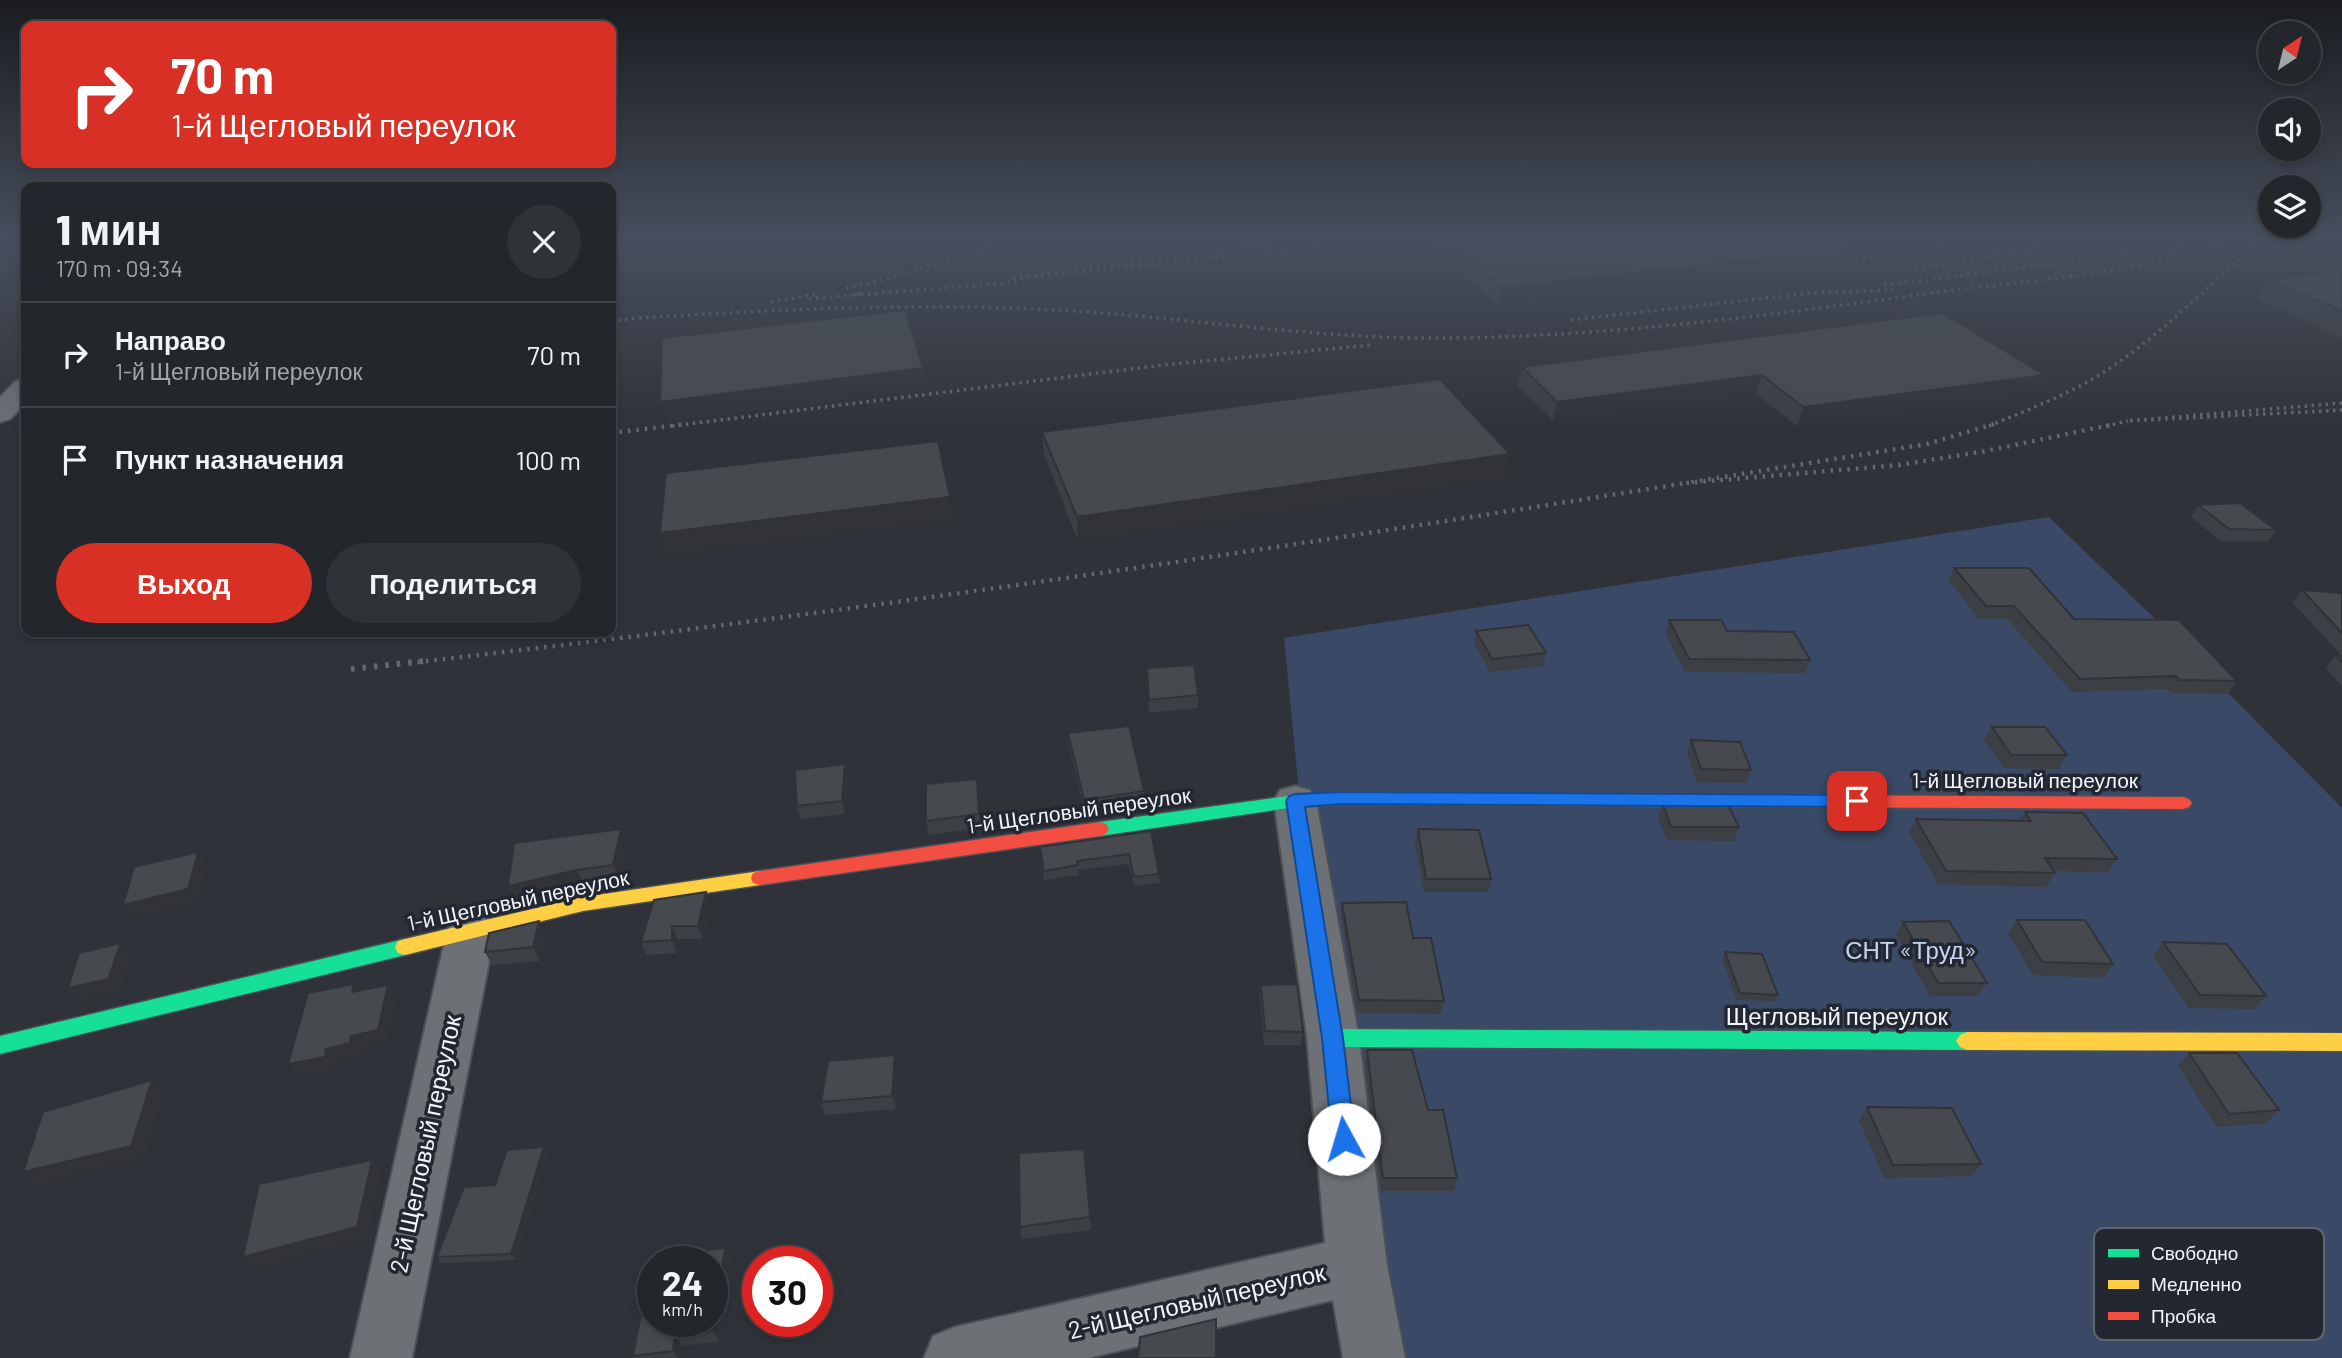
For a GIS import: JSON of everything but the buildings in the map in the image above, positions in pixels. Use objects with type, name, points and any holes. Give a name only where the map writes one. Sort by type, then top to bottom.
[{"type":"street","points":[[0,413],[21,392]]},
{"type":"street","name":"1-й Щегловый переулок","points":[[0,1045],[583,904],[1295,801],[1354,798],[2183,803]]},
{"type":"street","points":[[1295,801],[1333,1038],[1357,1265],[1374,1358]]},
{"type":"street","name":"2-й Щегловый переулок","points":[[380,1358],[471,931]]},
{"type":"street","name":"Щегловый переулок","points":[[1333,1038],[2342,1042]]},
{"type":"street","name":"2-й Щегловый переулок","points":[[955,1358],[1357,1265]]},
{"type":"green space","name":"СНТ «Труд»","points":[[2049,517],[2150,614],[2342,808],[2342,1358],[1397,1358],[1299,792],[1284,638]]},
{"type":"railway","points":[[1571,320],[1719,303]]},
{"type":"railway","points":[[640,318],[802,309],[1020,308],[1120,314],[1305,332],[1443,338],[1627,329],[1853,303]]},
{"type":"railway","points":[[1994,424],[2038,406],[2101,374],[2135,350],[2190,303]]},
{"type":"railway","points":[[640,318],[649,317]]},
{"type":"railway","points":[[616,320],[640,318]]},
{"type":"railway","points":[[672,426],[1163,365],[1371,345]]},
{"type":"railway","points":[[2128,421],[2342,403]]},
{"type":"railway","points":[[2128,421],[2342,410]]},
{"type":"railway","points":[[2112,425],[2128,421]]},
{"type":"railway","points":[[616,432],[686,424]]},
{"type":"railway","points":[[1686,483],[1927,444],[1994,424]]},
{"type":"railway","points":[[1989,426],[1994,424]]},
{"type":"railway","points":[[1686,483],[1899,465],[1986,451],[2112,425]]},
{"type":"railway","points":[[2106,426],[2112,425]]},
{"type":"railway","points":[[409,663],[889,603],[1686,483]]},
{"type":"railway","points":[[351,669],[425,661]]},
{"type":"traffic: fast","points":[[1100,829],[1295,801],[1340,798],[1764,801]]},
{"type":"traffic: fast","points":[[0,1045],[405,947]]},
{"type":"traffic: fast","points":[[1333,1038],[1967,1041]]},
{"type":"traffic: slow","points":[[405,947],[583,904],[760,878]]},
{"type":"traffic: slow","points":[[1967,1041],[2342,1042]]},
{"type":"traffic: jam","points":[[1764,801],[2183,803]]},
{"type":"traffic: jam","points":[[760,878],[1100,829]]},
{"type":"route","points":[[1344,1139],[1333,1038],[1295,801],[1340,798],[1857,801]]}]
